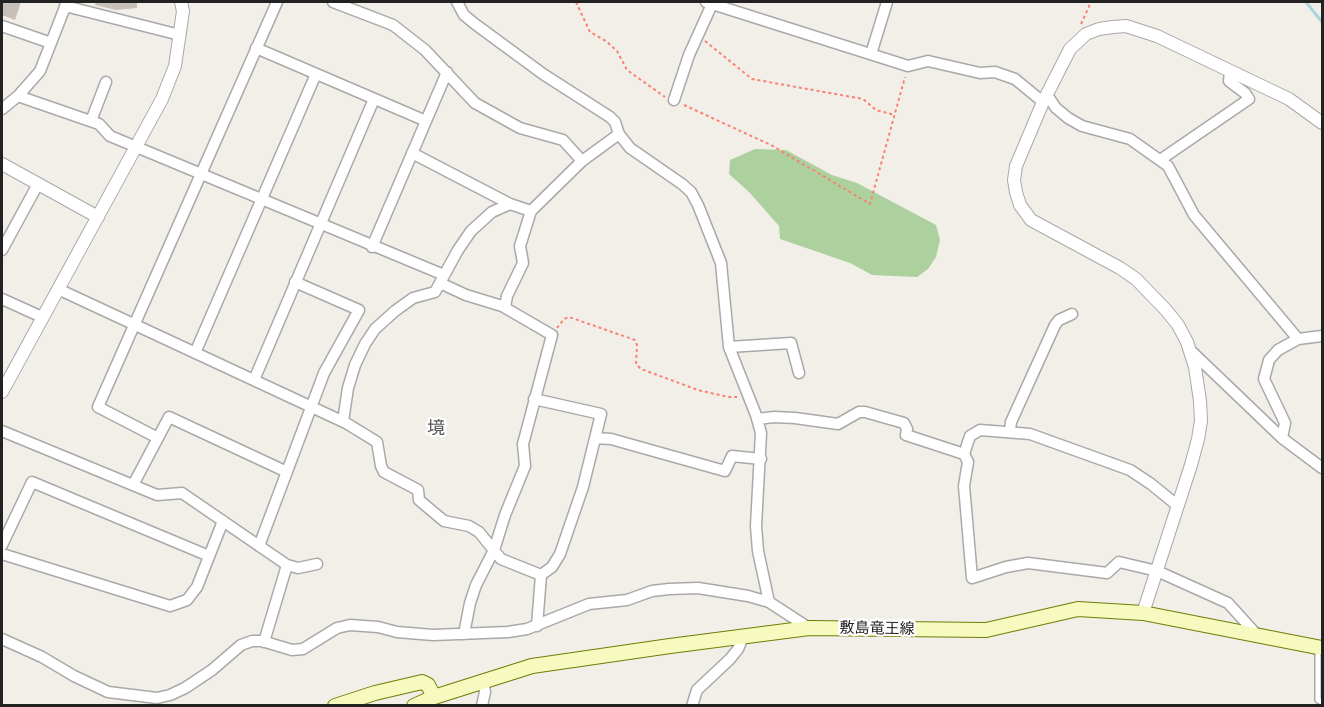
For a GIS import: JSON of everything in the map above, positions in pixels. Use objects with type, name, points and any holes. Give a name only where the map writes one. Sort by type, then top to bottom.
[{"type":"main road","name":"敷島竜王線","points":[[414,705],[532,666],[809,628],[986,630],[1078,609],[1143,613],[1320,648]]},
{"type":"main road","points":[[335,705],[384,690],[422,682],[428,685],[434,697]]},
{"type":"street","points":[[2,392],[162,99],[175,66],[183,11],[181,2]]},
{"type":"street","points":[[158,438],[98,406],[277,2]]},
{"type":"street","points":[[333,2],[393,26],[409,36],[447,72],[475,103],[520,128],[563,140],[582,161]]},
{"type":"street","points":[[458,2],[464,15],[475,24],[543,74],[610,117],[630,148],[682,184],[691,192],[698,205],[721,263],[729,347],[761,433],[756,526],[758,550],[769,602]]},
{"type":"street","points":[[674,100],[710,2],[908,66],[928,60],[980,73],[995,72],[1015,79],[1082,126],[1130,139],[1168,166],[1194,215],[1298,339]]},
{"type":"street","points":[[871,54],[887,2]]},
{"type":"street","points":[[2,110],[40,71],[66,4],[180,35]]},
{"type":"street","points":[[2,26],[51,43]]},
{"type":"street","points":[[1143,613],[1191,465],[1201,421],[1198,382],[1189,349],[1178,326],[1166,310],[1136,279],[1031,220],[1020,204],[1014,180],[1016,166],[1045,98],[1070,49],[1086,34],[1113,27],[1126,26],[1141,30],[1289,99],[1323,123]]},
{"type":"street","points":[[256,48],[426,121]]},
{"type":"street","points":[[1160,160],[1249,99],[1229,81],[1230,71]]},
{"type":"street","points":[[372,247],[447,72]]},
{"type":"street","points":[[195,353],[316,74]]},
{"type":"street","points":[[91,121],[106,82]]},
{"type":"street","points":[[18,96],[99,124],[110,136],[372,247],[442,279],[466,295],[505,307],[552,335],[523,444],[525,466],[494,550],[476,585],[470,603],[465,634]]},
{"type":"street","points":[[254,380],[374,99]]},
{"type":"street","points":[[505,307],[507,296],[523,263],[520,246],[531,211],[582,161],[619,134]]},
{"type":"street","points":[[412,153],[510,204],[531,211]]},
{"type":"street","points":[[2,164],[98,217]]},
{"type":"street","points":[[2,250],[38,184]]},
{"type":"street","points":[[343,422],[353,372],[365,344],[375,329],[395,310],[413,298],[435,292],[471,231],[492,212],[510,204]]},
{"type":"street","points":[[259,546],[324,373],[359,310],[295,282]]},
{"type":"street","points":[[58,290],[343,422],[377,442],[384,472],[418,490],[419,500],[444,521],[469,526],[479,532],[501,559],[541,575]]},
{"type":"street","points":[[2,298],[42,317]]},
{"type":"street","points":[[1010,431],[1011,422],[1055,325],[1059,320],[1072,314]]},
{"type":"street","points":[[1282,438],[1285,423],[1264,379],[1269,360],[1278,350],[1298,339],[1323,336]]},
{"type":"street","points":[[729,347],[791,343],[799,373]]},
{"type":"street","points":[[1189,349],[1282,438],[1323,468]]},
{"type":"street","points":[[534,399],[601,414],[583,487],[560,554],[552,567],[541,575],[537,626]]},
{"type":"street","points":[[757,419],[795,418],[838,424],[859,412],[865,412],[904,423],[907,429],[906,435],[964,454]]},
{"type":"street","points":[[133,485],[169,417],[287,472]]},
{"type":"street","points":[[1178,506],[1130,470],[1030,434],[980,430],[970,436],[964,454],[968,462],[964,486],[972,578],[1006,567],[1028,563],[1107,573],[1119,562],[1156,571],[1228,603],[1257,635]]},
{"type":"street","points":[[2,431],[157,495],[182,493],[287,566],[298,568],[317,564]]},
{"type":"street","points":[[595,438],[611,439],[725,471],[728,469],[732,456],[761,459]]},
{"type":"street","points":[[2,545],[32,482],[209,556]]},
{"type":"street","points":[[2,554],[170,606],[187,600],[197,587],[223,521]]},
{"type":"street","points":[[264,642],[287,566]]},
{"type":"street","points":[[2,639],[108,692],[153,702],[185,688],[212,670],[241,645],[252,641],[292,650],[303,649],[337,628],[350,625],[378,627],[397,633],[433,635],[508,632],[537,626],[589,604],[627,600],[652,591],[669,589],[698,588],[748,596],[769,602],[809,628]]},
{"type":"street","points":[[692,705],[697,690],[730,659],[738,649],[743,636]]},
{"type":"street","points":[[482,705],[485,692],[483,681]]},
{"type":"lane","points":[[1320,648],[1318,700],[1323,702]]},
{"type":"path","points":[[576,2],[590,32],[606,41],[617,51],[627,70],[646,85],[666,98],[771,146],[870,204],[908,66]]},
{"type":"path","points":[[698,35],[752,79],[863,99],[876,110],[896,116]]},
{"type":"path","points":[[552,335],[564,319],[569,317],[635,340],[636,364],[641,369],[698,390],[728,397],[749,397]]},
{"type":"green space","points":[[755,149],[786,150],[832,175],[857,183],[936,225],[940,240],[936,257],[928,269],[917,277],[872,275],[850,263],[780,239],[779,226],[749,192],[729,174],[730,160]]},
{"type":"building","points":[[2,2],[21,2],[15,20],[2,15]]},
{"type":"building","points":[[96,2],[137,2],[137,8],[116,10],[95,5]]},
{"type":"waterway","points":[[1306,2],[1322,22]]},
{"type":"district","name":"境","points":[[436,429]]}]
